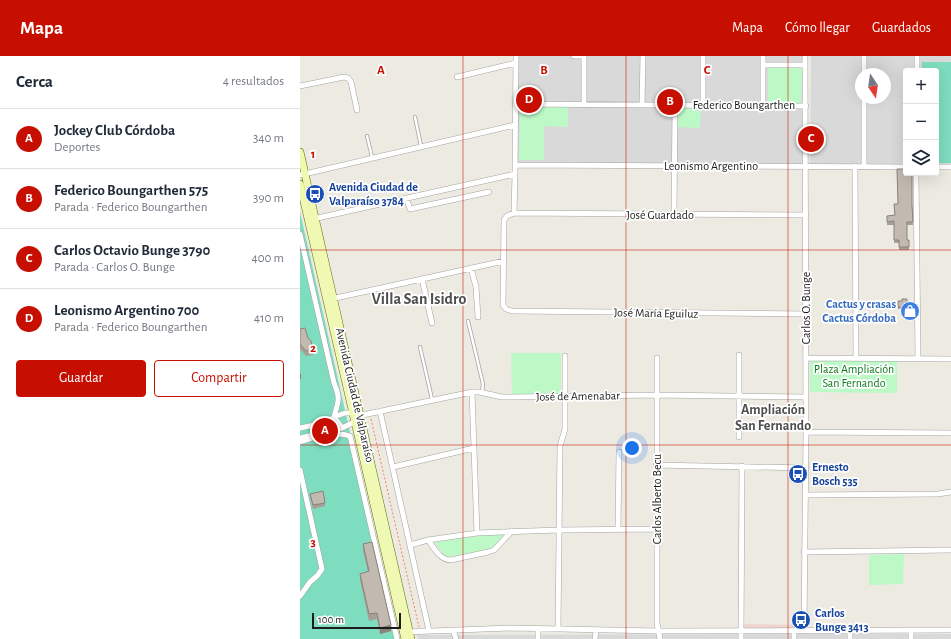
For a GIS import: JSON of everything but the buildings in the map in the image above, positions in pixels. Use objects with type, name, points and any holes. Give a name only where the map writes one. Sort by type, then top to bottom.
[{"type":"main road","name":"Avenida Ciudad de Valparaíso","points":[[300,152],[312,219],[355,417],[407,635]]},
{"type":"main road","name":"Avenida Ciudad de Valparaíso","points":[[300,184],[312,219]]},
{"type":"street","points":[[330,299],[504,261],[504,220],[507,216],[514,213],[516,56]]},
{"type":"street","points":[[574,56],[584,56],[584,104]]},
{"type":"street","points":[[642,105],[643,56]]},
{"type":"street","points":[[703,56],[703,105]]},
{"type":"street","points":[[763,56],[764,106]]},
{"type":"street","name":"Carlos O. Bunge","points":[[804,631],[806,495],[805,56]]},
{"type":"street","points":[[864,56],[864,68]]},
{"type":"street","points":[[917,56],[917,68]]},
{"type":"street","points":[[457,77],[516,63]]},
{"type":"street","points":[[763,65],[805,66]]},
{"type":"street","points":[[300,86],[344,77],[348,78],[351,82],[357,110]]},
{"type":"street","name":"Federico Boungarthen","points":[[515,104],[806,106]]},
{"type":"street","points":[[864,104],[864,166]]},
{"type":"street","points":[[674,215],[675,105]]},
{"type":"street","points":[[303,174],[515,125]]},
{"type":"street","name":"Leonismo Argentino","points":[[515,165],[903,167]]},
{"type":"street","points":[[855,166],[856,357]]},
{"type":"street","points":[[939,167],[951,167]]},
{"type":"street","points":[[312,219],[515,174]]},
{"type":"street","points":[[916,176],[918,358]]},
{"type":"street","points":[[406,198],[410,209],[489,192]]},
{"type":"street","name":"José Guardado","points":[[514,213],[806,215]]},
{"type":"street","points":[[300,234],[303,256],[339,400],[334,417]]},
{"type":"street","name":"José María Eguiluz","points":[[504,261],[504,305],[506,309],[512,311],[806,314]]},
{"type":"street","points":[[471,268],[476,287],[478,317]]},
{"type":"street","points":[[422,279],[432,323]]},
{"type":"street","points":[[739,355],[739,437]]},
{"type":"street","points":[[558,629],[560,446],[565,429],[565,356]]},
{"type":"street","name":"Carlos Alberto Becu","points":[[656,358],[657,623],[660,639]]},
{"type":"street","points":[[806,358],[951,358]]},
{"type":"street","points":[[472,392],[477,533]]},
{"type":"street","name":"José de Amenabar","points":[[355,417],[472,392],[502,397],[656,395],[806,397]]},
{"type":"street","points":[[380,411],[428,631]]},
{"type":"street","points":[[300,428],[328,422],[334,417],[345,413],[355,417],[342,428],[300,438]]},
{"type":"street","points":[[334,417],[342,428]]},
{"type":"street","points":[[328,422],[330,430]]},
{"type":"street","points":[[806,432],[951,433]]},
{"type":"street","points":[[300,442],[312,438],[343,434],[350,436],[397,639]]},
{"type":"street","points":[[392,467],[474,448]]},
{"type":"street","points":[[618,530],[619,452]]},
{"type":"street","points":[[656,465],[806,468]]},
{"type":"street","points":[[741,639],[742,466]]},
{"type":"street","points":[[300,470],[322,569],[300,596]]},
{"type":"street","points":[[806,495],[938,494],[951,492]]},
{"type":"street","points":[[410,545],[428,540],[477,533],[512,531],[657,529]]},
{"type":"street","points":[[428,540],[443,558],[446,560],[451,560],[494,550],[512,531]]},
{"type":"street","points":[[804,552],[951,550]]},
{"type":"street","points":[[407,635],[420,631],[512,628],[741,632],[951,630]]},
{"type":"street","points":[[538,629],[538,639]]},
{"type":"street","points":[[453,630],[456,639]]},
{"type":"street","points":[[595,639],[596,630]]},
{"type":"street","points":[[911,630],[911,639]]},
{"type":"street","points":[[794,631],[794,639]]},
{"type":"street","points":[[850,631],[850,639]]},
{"type":"lane","points":[[415,117],[421,147]]},
{"type":"lane","points":[[367,136],[372,158]]},
{"type":"lane","points":[[468,321],[483,384],[482,393]]},
{"type":"lane","points":[[420,347],[432,400]]},
{"type":"path","points":[[370,414],[420,631]]},
{"type":"shaded area","points":[[515,56],[804,56],[803,165],[518,163]]},
{"type":"shaded area","points":[[811,56],[951,56],[951,164],[939,164],[939,68],[903,68],[903,164],[810,164]]},
{"type":"shaded area","points":[[743,624],[802,625],[802,630],[744,630]]},
{"type":"shaded area","points":[[951,634],[951,639],[418,639],[417,635]]},
{"type":"green space","points":[[922,62],[951,62],[951,163],[939,163],[939,68],[922,68]]},
{"type":"green space","points":[[768,68],[802,68],[801,103],[768,103]]},
{"type":"green space","points":[[520,106],[568,107],[568,127],[544,126],[544,160],[519,160]]},
{"type":"green space","points":[[677,107],[701,108],[700,128],[677,127]]},
{"type":"green space","points":[[300,212],[397,639],[300,639]]},
{"type":"green space","points":[[511,353],[561,353],[561,394],[512,394]]},
{"type":"green space","name":"Plaza Ampliación San Fernando","points":[[810,360],[897,360],[897,393],[810,392]]},
{"type":"green space","points":[[507,532],[490,550],[446,557],[434,542]]},
{"type":"green space","points":[[904,554],[903,584],[869,585],[869,555]]},
{"type":"place","name":"Leonismo Argentino 700","points":[[529,100]]},
{"type":"place","name":"Federico Boungarthen 575","points":[[670,102]]},
{"type":"place","name":"Carlos Octavio Bunge 3790","points":[[811,139]]},
{"type":"place","name":"Avenida Ciudad de Valparaíso 3784","points":[[315,194]]},
{"type":"place","name":"Cactus y crasas Cactus Córdoba","points":[[910,311]]},
{"type":"place","name":"Jockey Club Córdoba","points":[[325,431]]},
{"type":"place","name":"Ernesto Bosch 535","points":[[798,474]]},
{"type":"place","name":"Carlos Bunge 3413","points":[[801,620]]},
{"type":"district","name":"Villa San Isidro","points":[[419,298]]},
{"type":"district","name":"Ampliación San Fernando","points":[[773,418]]}]
